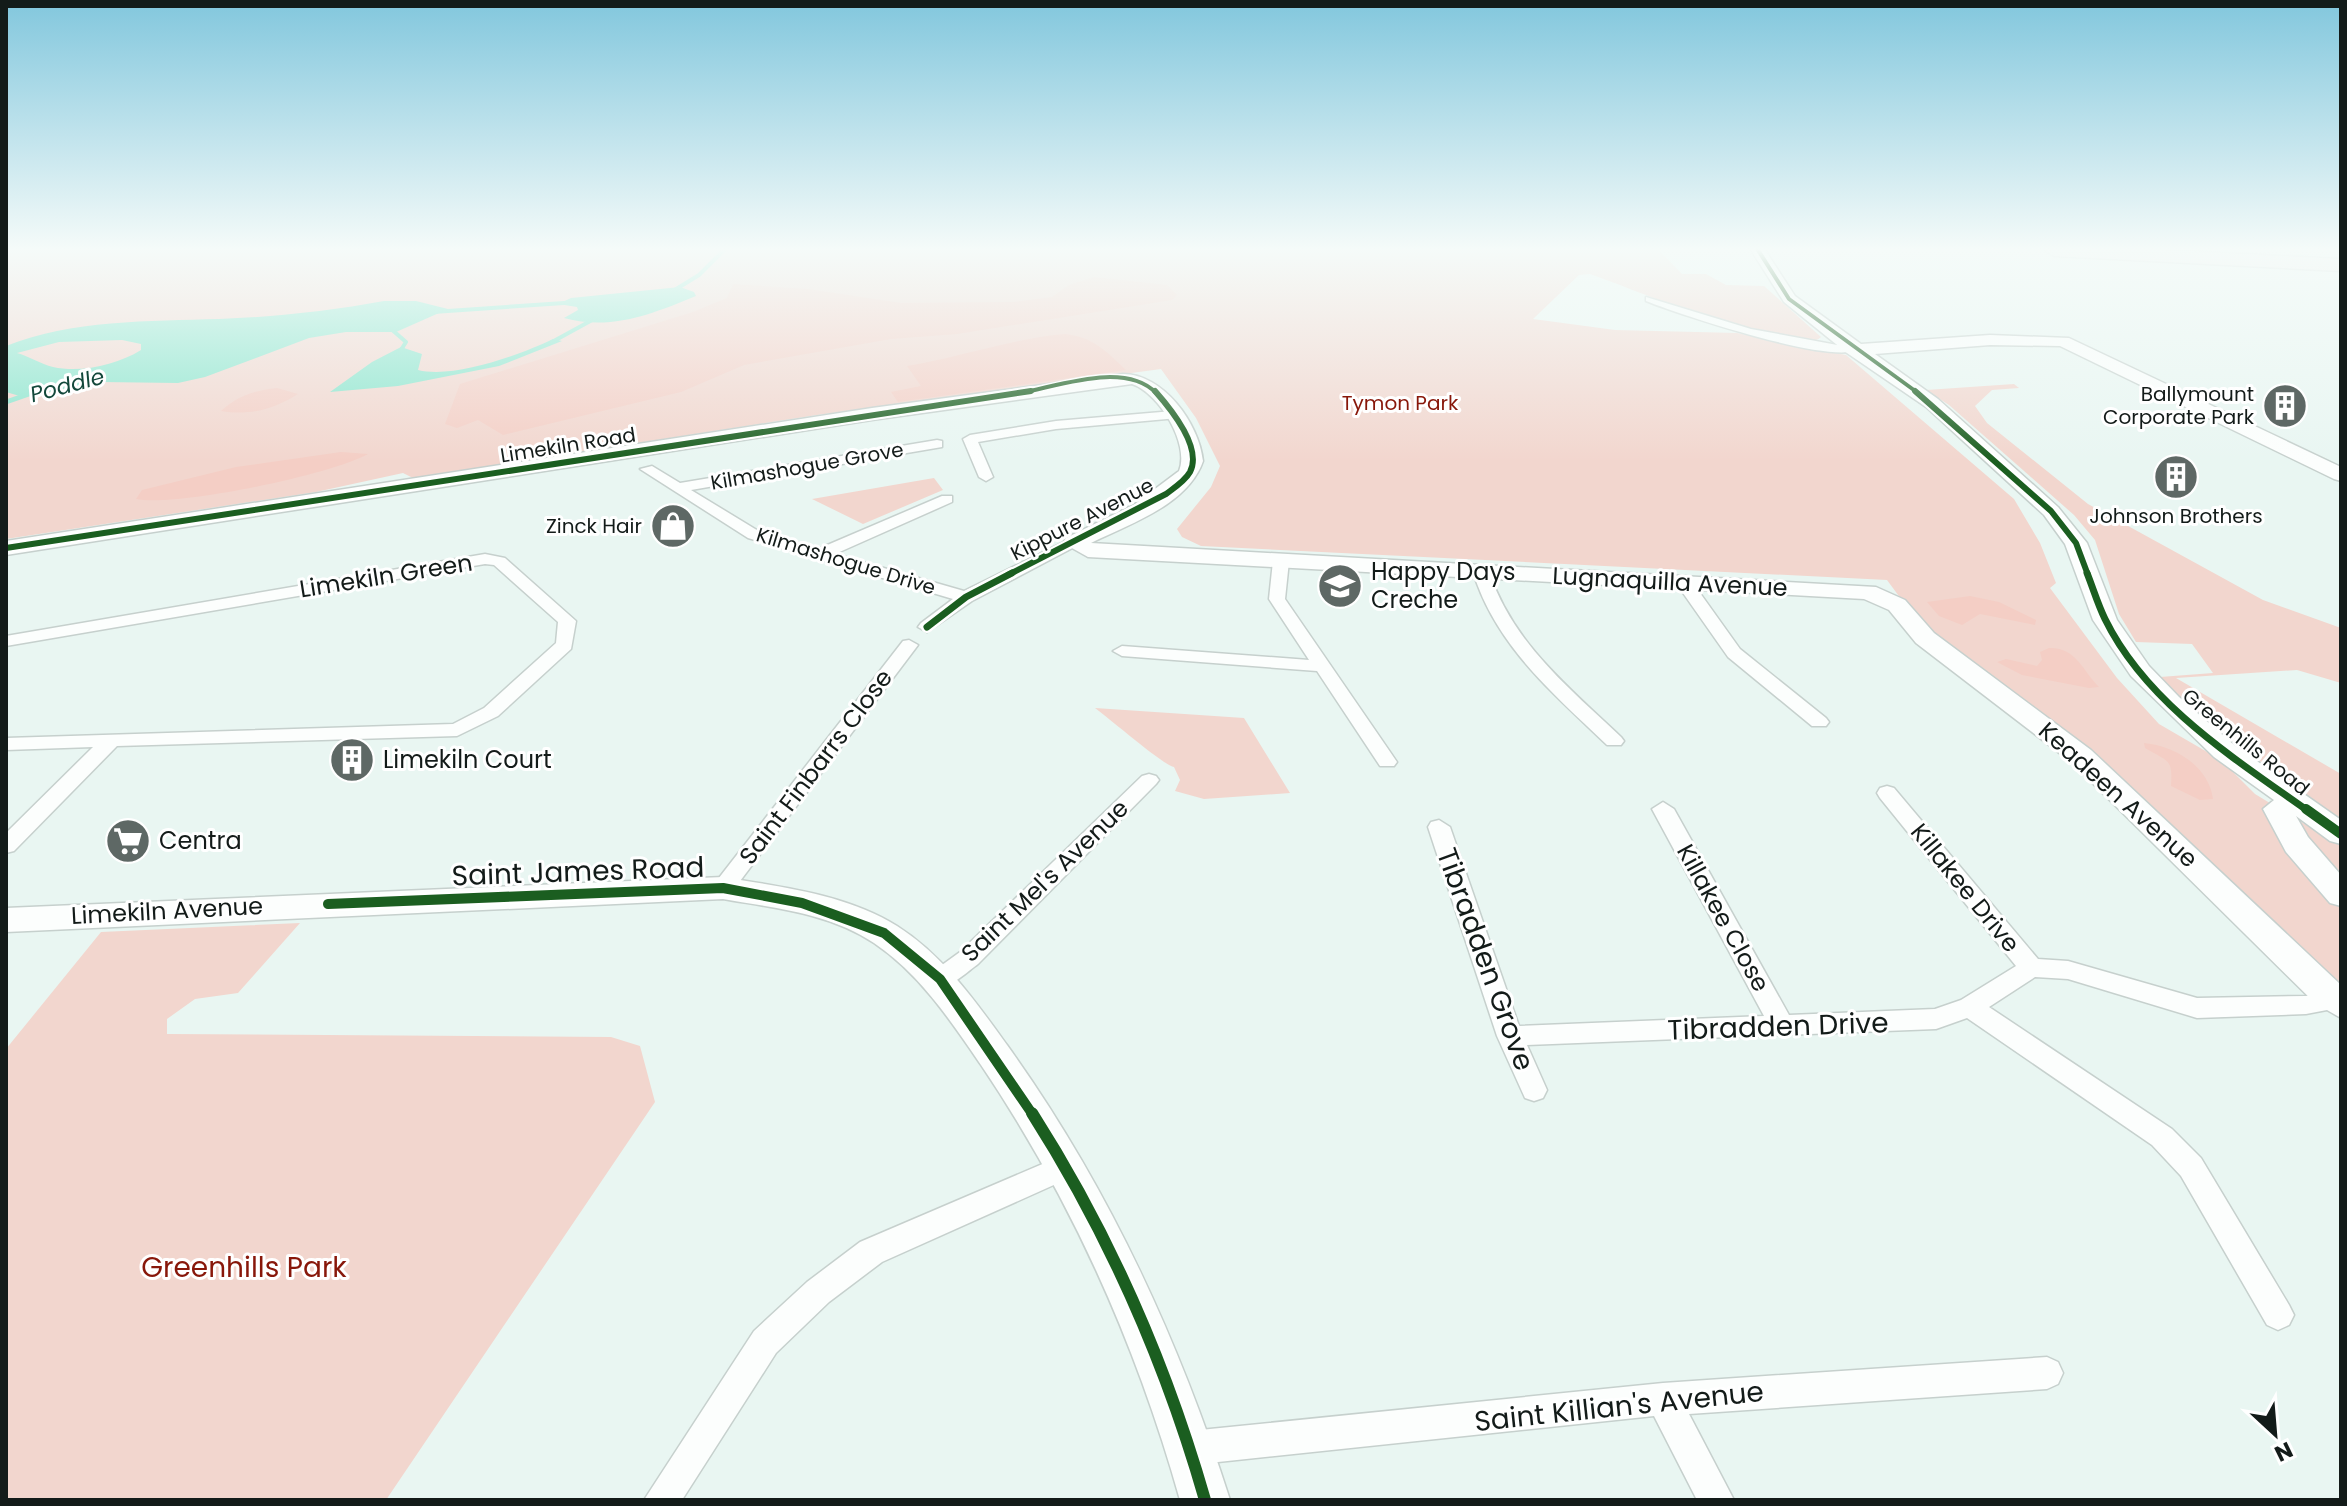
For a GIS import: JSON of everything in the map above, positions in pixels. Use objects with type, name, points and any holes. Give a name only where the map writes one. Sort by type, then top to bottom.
[{"type":"street","points":[[1705,320],[1814,346],[1853,349],[1915,348],[1990,340],[2063,341],[2341,475]]},
{"type":"street","name":"Greenhills Road","points":[[1816,320],[1942,411],[2051,511],[2076,543],[2105,620],[2140,671],[2224,751],[2293,803],[2341,834]]},
{"type":"street","name":"Kippure Avenue","points":[[927,627],[966,597],[1166,494],[1184,480],[1193,458],[1173,415],[1157,391],[1136,378]]},
{"type":"street","name":"Limekiln Road","points":[[6,548],[872,414],[1136,378]]},
{"type":"street","points":[[986,477],[970,439],[1056,425],[1173,415]]},
{"type":"street","name":"Kilmashogue Grove","points":[[678,488],[937,444]]},
{"type":"street","name":"Kilmashogue Drive","points":[[647,469],[754,535],[966,597]]},
{"type":"street","points":[[820,554],[947,499]]},
{"type":"street","name":"Lugnaquilla Avenue","points":[[1074,543],[1088,550],[1868,592],[1884,596]]},
{"type":"street","name":"Limekiln Green","points":[[6,744],[457,730],[491,712],[565,645],[567,621],[499,561],[485,559],[8,643]]},
{"type":"street","points":[[1281,561],[1277,599],[1387,762]]},
{"type":"street","points":[[1481,572],[1498,618],[1519,647],[1614,741]]},
{"type":"street","points":[[1684,583],[1734,653],[1819,722]]},
{"type":"street","name":"Keadeen Avenue","points":[[1884,596],[1897,605],[1925,638],[2081,756],[2338,1002]]},
{"type":"street","name":"Saint Finbarrs Close","points":[[723,888],[909,645]]},
{"type":"street","points":[[1122,651],[1321,666]]},
{"type":"street","points":[[6,846],[110,742]]},
{"type":"street","name":"Saint Mel's Avenue","points":[[940,979],[969,958],[1149,780]]},
{"type":"street","name":"Killakee Drive","points":[[1887,793],[2031,968],[2068,970],[2197,1008],[2338,1002]]},
{"type":"street","points":[[2293,803],[2278,809],[2285,828],[2301,853],[2341,895]]},
{"type":"street","name":"Killakee Close","points":[[1663,809],[1783,1027]]},
{"type":"street","name":"Tibradden Grove","points":[[1439,827],[1510,1036],[1534,1090]]},
{"type":"street","name":"Saint James Road","points":[[328,904],[723,888],[802,903],[884,933],[940,979],[998,1059],[1066,1166],[1122,1277],[1190,1448],[1205,1500]]},
{"type":"street","name":"Limekiln Avenue","points":[[6,920],[328,904]]},
{"type":"street","name":"Tibradden Drive","points":[[1510,1036],[1936,1019],[1970,1007],[2031,968]]},
{"type":"street","points":[[1970,1007],[2162,1137],[2191,1167],[2278,1315]]},
{"type":"street","points":[[662,1500],[765,1342],[818,1292],[871,1252],[1066,1166]]},
{"type":"street","name":"Saint Killian's Avenue","points":[[1190,1448],[1663,1399],[2047,1373]]},
{"type":"street","points":[[1663,1399],[1716,1500]]},
{"type":"green space","name":"Tymon Park","points":[[6,320],[1543,320],[1615,330],[1737,333],[1846,355],[2014,499],[2040,543],[2056,583],[2050,588],[2117,678],[2159,724],[2221,760],[2255,794],[2341,846],[2341,994],[1924,630],[1887,580],[1201,546],[1182,537],[1177,529],[1211,487],[1220,466],[1196,418],[1161,369],[817,415],[413,478],[403,473],[316,492],[6,539]]},
{"type":"green space","name":"Tymon Park","points":[[1717,320],[1802,320],[1821,337],[1806,341],[1747,330]]},
{"type":"green space","points":[[2014,384],[2019,388],[1992,390],[1975,406],[1987,423],[2088,504],[2263,600],[2341,628],[2341,683],[2297,670],[2176,678],[2341,774],[2341,820],[2202,719],[2160,677],[2213,673],[2192,644],[2136,642],[2119,614],[2095,540],[2074,515],[1949,405],[1926,390]]},
{"type":"green space","points":[[934,478],[943,490],[863,524],[812,499]]},
{"type":"green space","points":[[1095,708],[1244,718],[1290,793],[1204,799],[1175,791],[1180,780],[1174,767]]},
{"type":"green space","name":"Greenhills Park","points":[[300,923],[238,993],[195,999],[167,1019],[167,1034],[611,1037],[640,1046],[655,1102],[386,1500],[6,1500],[6,1049],[101,932]]},
{"type":"shaded area","points":[[666,320],[1044,320],[957,334],[891,339],[744,365],[681,392],[503,435],[478,420],[457,428],[445,424],[460,384]]},
{"type":"shaded area","points":[[1065,334],[1091,342],[1126,370],[898,402],[891,392],[921,386],[907,366]]},
{"type":"shaded area","points":[[277,388],[298,394],[261,410],[242,413],[221,411],[247,395]]},
{"type":"shaded area","points":[[341,452],[368,454],[289,480],[217,494],[136,499],[142,490],[236,467]]},
{"type":"shaded area","points":[[1970,596],[1999,602],[2036,620],[2035,625],[1980,614],[1962,625],[1939,616],[1927,602]]},
{"type":"shaded area","points":[[2049,648],[2072,655],[2099,687],[2089,688],[2022,675],[1997,662],[2006,659],[2037,666],[2042,660],[2040,652]]},
{"type":"shaded area","points":[[2144,743],[2168,749],[2189,760],[2205,777],[2213,799],[2200,800],[2171,786],[2170,765],[2145,748]]},
{"type":"water","points":[[162,320],[422,320],[396,332],[346,332],[309,338],[205,377],[178,383],[101,382],[23,397],[6,392],[6,346],[57,331]],"holes":[[[122,340],[141,344],[141,350],[110,364],[64,369],[17,353],[59,342]]]},
{"type":"water","points":[[574,320],[621,320],[598,323]]},
{"type":"water","points":[[553,339],[562,341],[499,366],[398,386],[330,392],[372,362],[401,347],[422,354],[418,370],[433,372],[468,368],[505,358]]},
{"type":"waterway","name":"Poddle","points":[[552,342],[592,320]]},
{"type":"waterway","name":"Poddle","points":[[390,328],[406,342],[399,353]]},
{"type":"waterway","name":"Poddle","points":[[6,402],[29,394]]},
{"type":"cycle path","points":[[1818,320],[1932,403],[2051,511],[2076,543],[2105,620],[2140,671],[2170,703],[2224,751],[2341,834]]},
{"type":"cycle path","points":[[6,548],[1091,380],[1135,378],[1154,390],[1174,416],[1189,445],[1192,468],[1184,479],[1166,494],[966,597],[927,627]]},
{"type":"cycle path","points":[[328,904],[723,888],[802,903],[884,933],[940,979],[998,1059],[1066,1166],[1122,1277],[1190,1448],[1205,1500]]},
{"type":"place","name":"Ballymount Corporate Park","points":[[2285,406]]},
{"type":"place","name":"Johnson Brothers","points":[[2176,477]]},
{"type":"place","name":"Zinck Hair","points":[[673,526]]},
{"type":"place","name":"Happy Days Creche","points":[[1340,586]]},
{"type":"place","name":"Limekiln Court","points":[[352,760]]},
{"type":"place","name":"Centra","points":[[128,841]]}]
